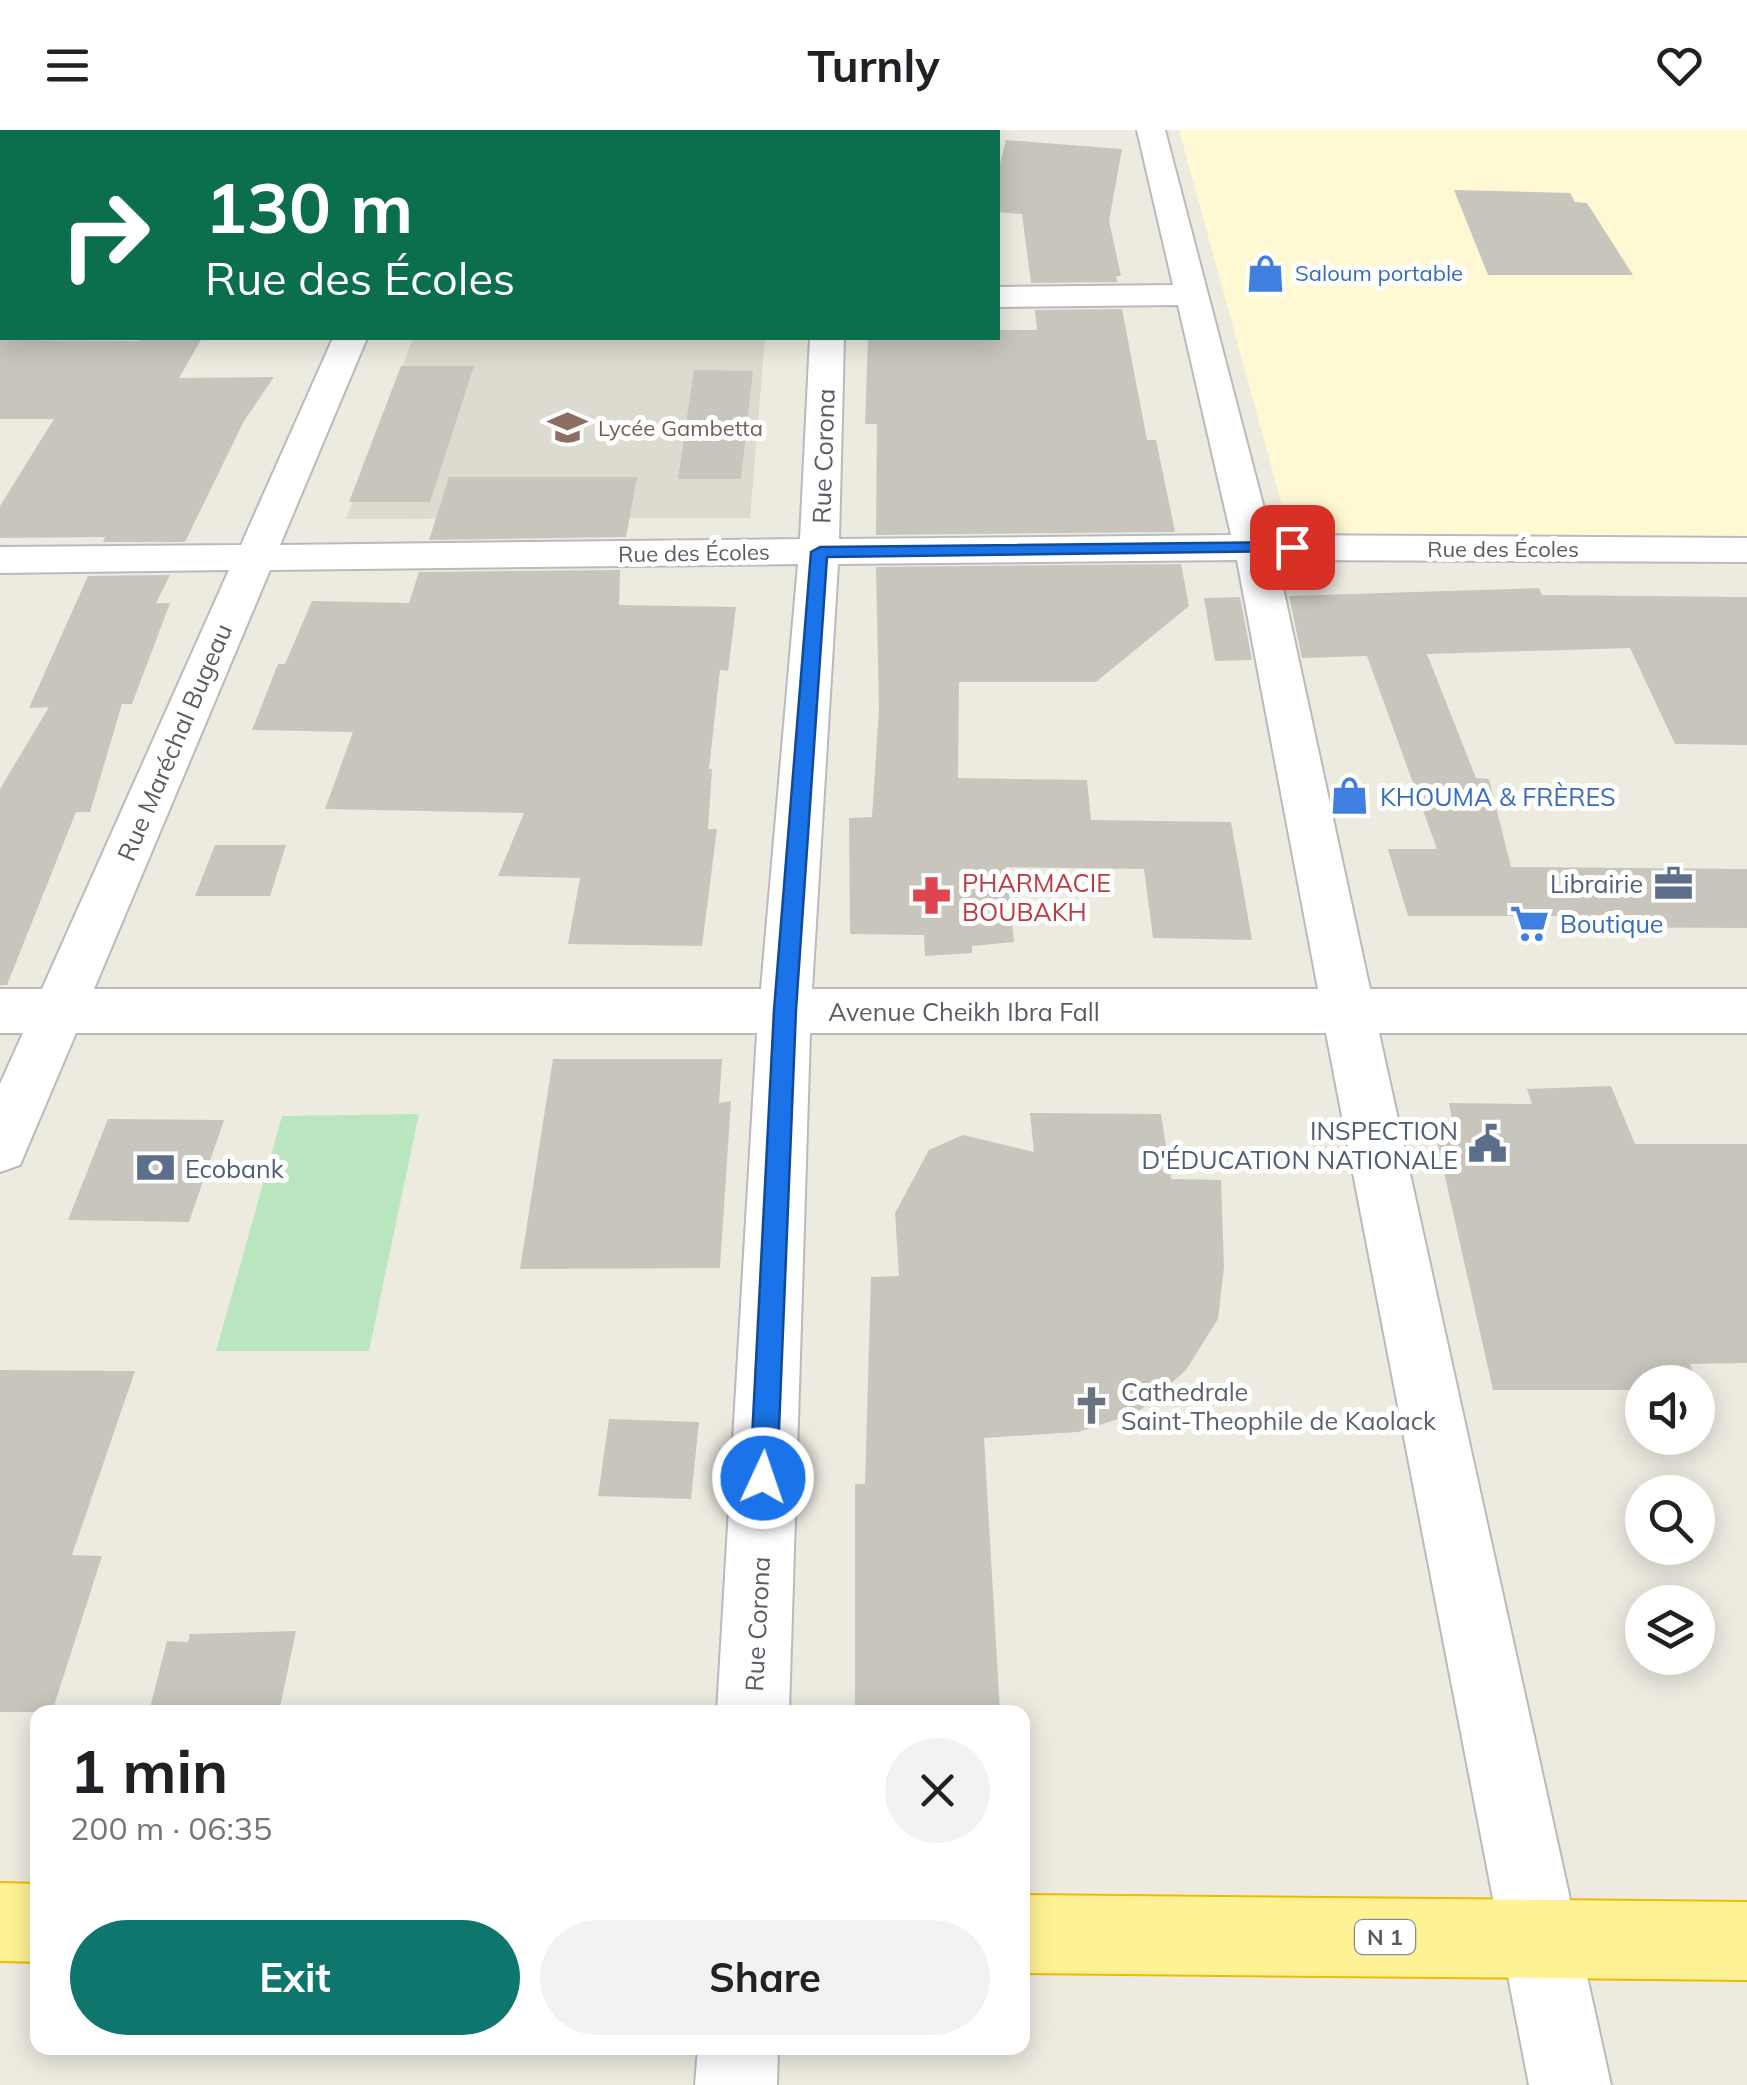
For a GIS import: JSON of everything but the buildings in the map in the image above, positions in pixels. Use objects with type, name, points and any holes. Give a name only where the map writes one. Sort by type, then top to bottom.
[{"type":"highway","points":[[0,1922],[30,1923]]},
{"type":"highway","name":"N 1","points":[[1030,1934],[1747,1940]]},
{"type":"street","points":[[1151,130],[1254,547],[1536,1938],[1570,2085]]},
{"type":"street","points":[[1000,297],[1192,295]]},
{"type":"street","name":"Rue Maréchal Bugeau","points":[[0,1148],[349,340]]},
{"type":"street","name":"Rue Corona","points":[[752,1705],[785,1010],[820,552],[827,340]]},
{"type":"street","name":"Rue des Écoles","points":[[0,560],[1254,547],[1747,550]]},
{"type":"street","name":"Avenue Cheikh Ibra Fall","points":[[0,1011],[1747,1011]]},
{"type":"street","points":[[736,2085],[738,2055]]},
{"type":"shaded area","points":[[1179,130],[1747,130],[1747,541],[1291,538]]},
{"type":"shaded area","name":"Lycée Gambetta","points":[[412,340],[765,340],[750,518],[346,519]]},
{"type":"green space","points":[[419,1114],[369,1351],[216,1351],[282,1116]]},
{"type":"place","name":"Saloum portable","points":[[1265,273]]},
{"type":"place","name":"Lycée Gambetta","points":[[568,428]]},
{"type":"place","name":"KHOUMA & FRÈRES","points":[[1350,796]]},
{"type":"place","name":"Librairie","points":[[1673,883]]},
{"type":"place","name":"PHARMACIE BOUBAKH","points":[[932,896]]},
{"type":"place","name":"Boutique","points":[[1530,923]]},
{"type":"place","name":"INSPECTION D'ÉDUCATION NATIONALE","points":[[1488,1144]]},
{"type":"place","name":"Ecobank","points":[[155,1168]]},
{"type":"place","name":"Cathedrale Saint-Theophile de Kaolack","points":[[1091,1405]]},
{"type":"route","points":[[763,1478],[785,1010],[820,552],[1292,547]]}]
